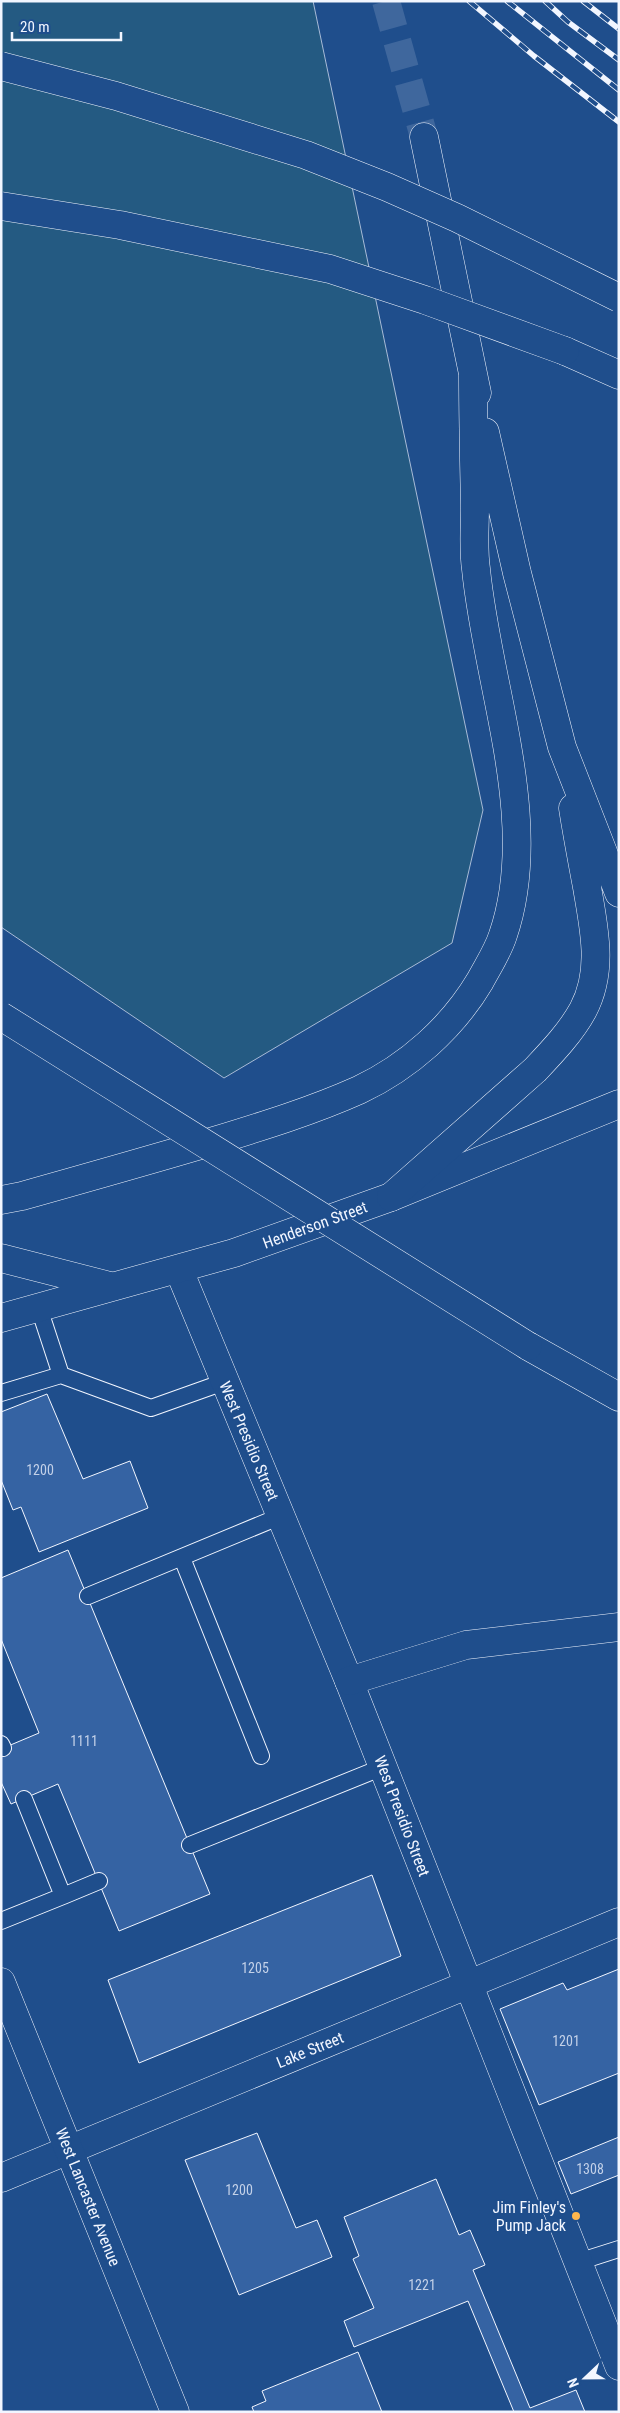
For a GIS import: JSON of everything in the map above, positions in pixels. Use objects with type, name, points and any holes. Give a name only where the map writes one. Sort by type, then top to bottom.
[{"type":"main road","points":[[1,66],[116,96],[306,155],[387,187],[457,218],[619,298]]},
{"type":"main road","points":[[391,1197],[552,1053],[582,1010],[592,986],[596,967],[597,944],[562,747],[517,573],[473,376],[424,137]]},
{"type":"main road","points":[[1,206],[129,226],[330,269],[425,300],[564,350],[619,375]]},
{"type":"main road","points":[[1,1200],[50,1188],[269,1124],[359,1090],[409,1060],[432,1040],[455,1017],[482,977],[502,937],[511,906],[516,876],[517,839],[510,767],[475,569],[473,376]]},
{"type":"main road","points":[[562,747],[619,893]]},
{"type":"main road","points":[[1,1016],[528,1346],[619,1397]]},
{"type":"main road","name":"Henderson Street","points":[[1,1318],[111,1286],[179,1270],[234,1253],[391,1197],[619,1104]]},
{"type":"main road","points":[[1,1258],[111,1286]]},
{"type":"main road","name":"West Presidio Street","points":[[179,1270],[349,1681],[619,2366]]},
{"type":"main road","points":[[349,1681],[466,1646],[619,1628]]},
{"type":"main road","name":"Lake Street","points":[[1,2178],[619,1922]]},
{"type":"main road","name":"West Lancaster Avenue","points":[[1,1982],[175,2412]]},
{"type":"lane","points":[[39,1308],[61,1375]]},
{"type":"lane","points":[[1,1393],[61,1375],[150,1408],[224,1382]]},
{"type":"lane","points":[[88,1596],[281,1516]]},
{"type":"lane","points":[[182,1558],[261,1756]]},
{"type":"lane","points":[[190,1845],[383,1767]]},
{"type":"lane","points":[[24,1799],[63,1896]]},
{"type":"lane","points":[[1,1921],[99,1881]]},
{"type":"lane","points":[[578,2262],[619,2249]]},
{"type":"shaded area","points":[[1,1],[313,1],[483,810],[452,943],[224,1078],[1,927]]},
{"type":"building","points":[[47,1394],[83,1479],[130,1461],[148,1508],[39,1552],[21,1507],[13,1510],[1,1480],[1,1412]]},
{"type":"building","points":[[68,1550],[210,1894],[119,1931],[58,1784],[11,1804],[1,1782],[1,1749],[39,1733],[1,1639],[1,1578]]},
{"type":"building","points":[[372,1875],[401,1956],[139,2063],[108,1980]]},
{"type":"building","points":[[619,1969],[619,2073],[539,2105],[500,2009],[563,1983],[567,1990]]},
{"type":"building","points":[[257,2133],[296,2228],[317,2220],[332,2257],[239,2295],[185,2160]]},
{"type":"building","points":[[619,2137],[619,2175],[571,2194],[558,2162]]},
{"type":"building","points":[[436,2179],[459,2235],[470,2230],[485,2265],[473,2270],[530,2408],[576,2390],[585,2412],[514,2412],[468,2301],[354,2347],[344,2321],[374,2308],[353,2259],[359,2256],[344,2217]]},
{"type":"building","points":[[358,2352],[382,2412],[254,2412],[252,2407],[266,2401],[262,2391]]},
{"type":"tunnel","points":[[386,1],[424,137]]},
{"type":"railway","points":[[469,1],[534,56],[619,122]]},
{"type":"railway","points":[[507,1],[619,90]]},
{"type":"railway","points":[[545,1],[568,22],[619,60]]},
{"type":"railway","points":[[583,1],[619,29]]},
{"type":"place","name":"Jim Finley's Pump Jack","points":[[576,2216]]}]
